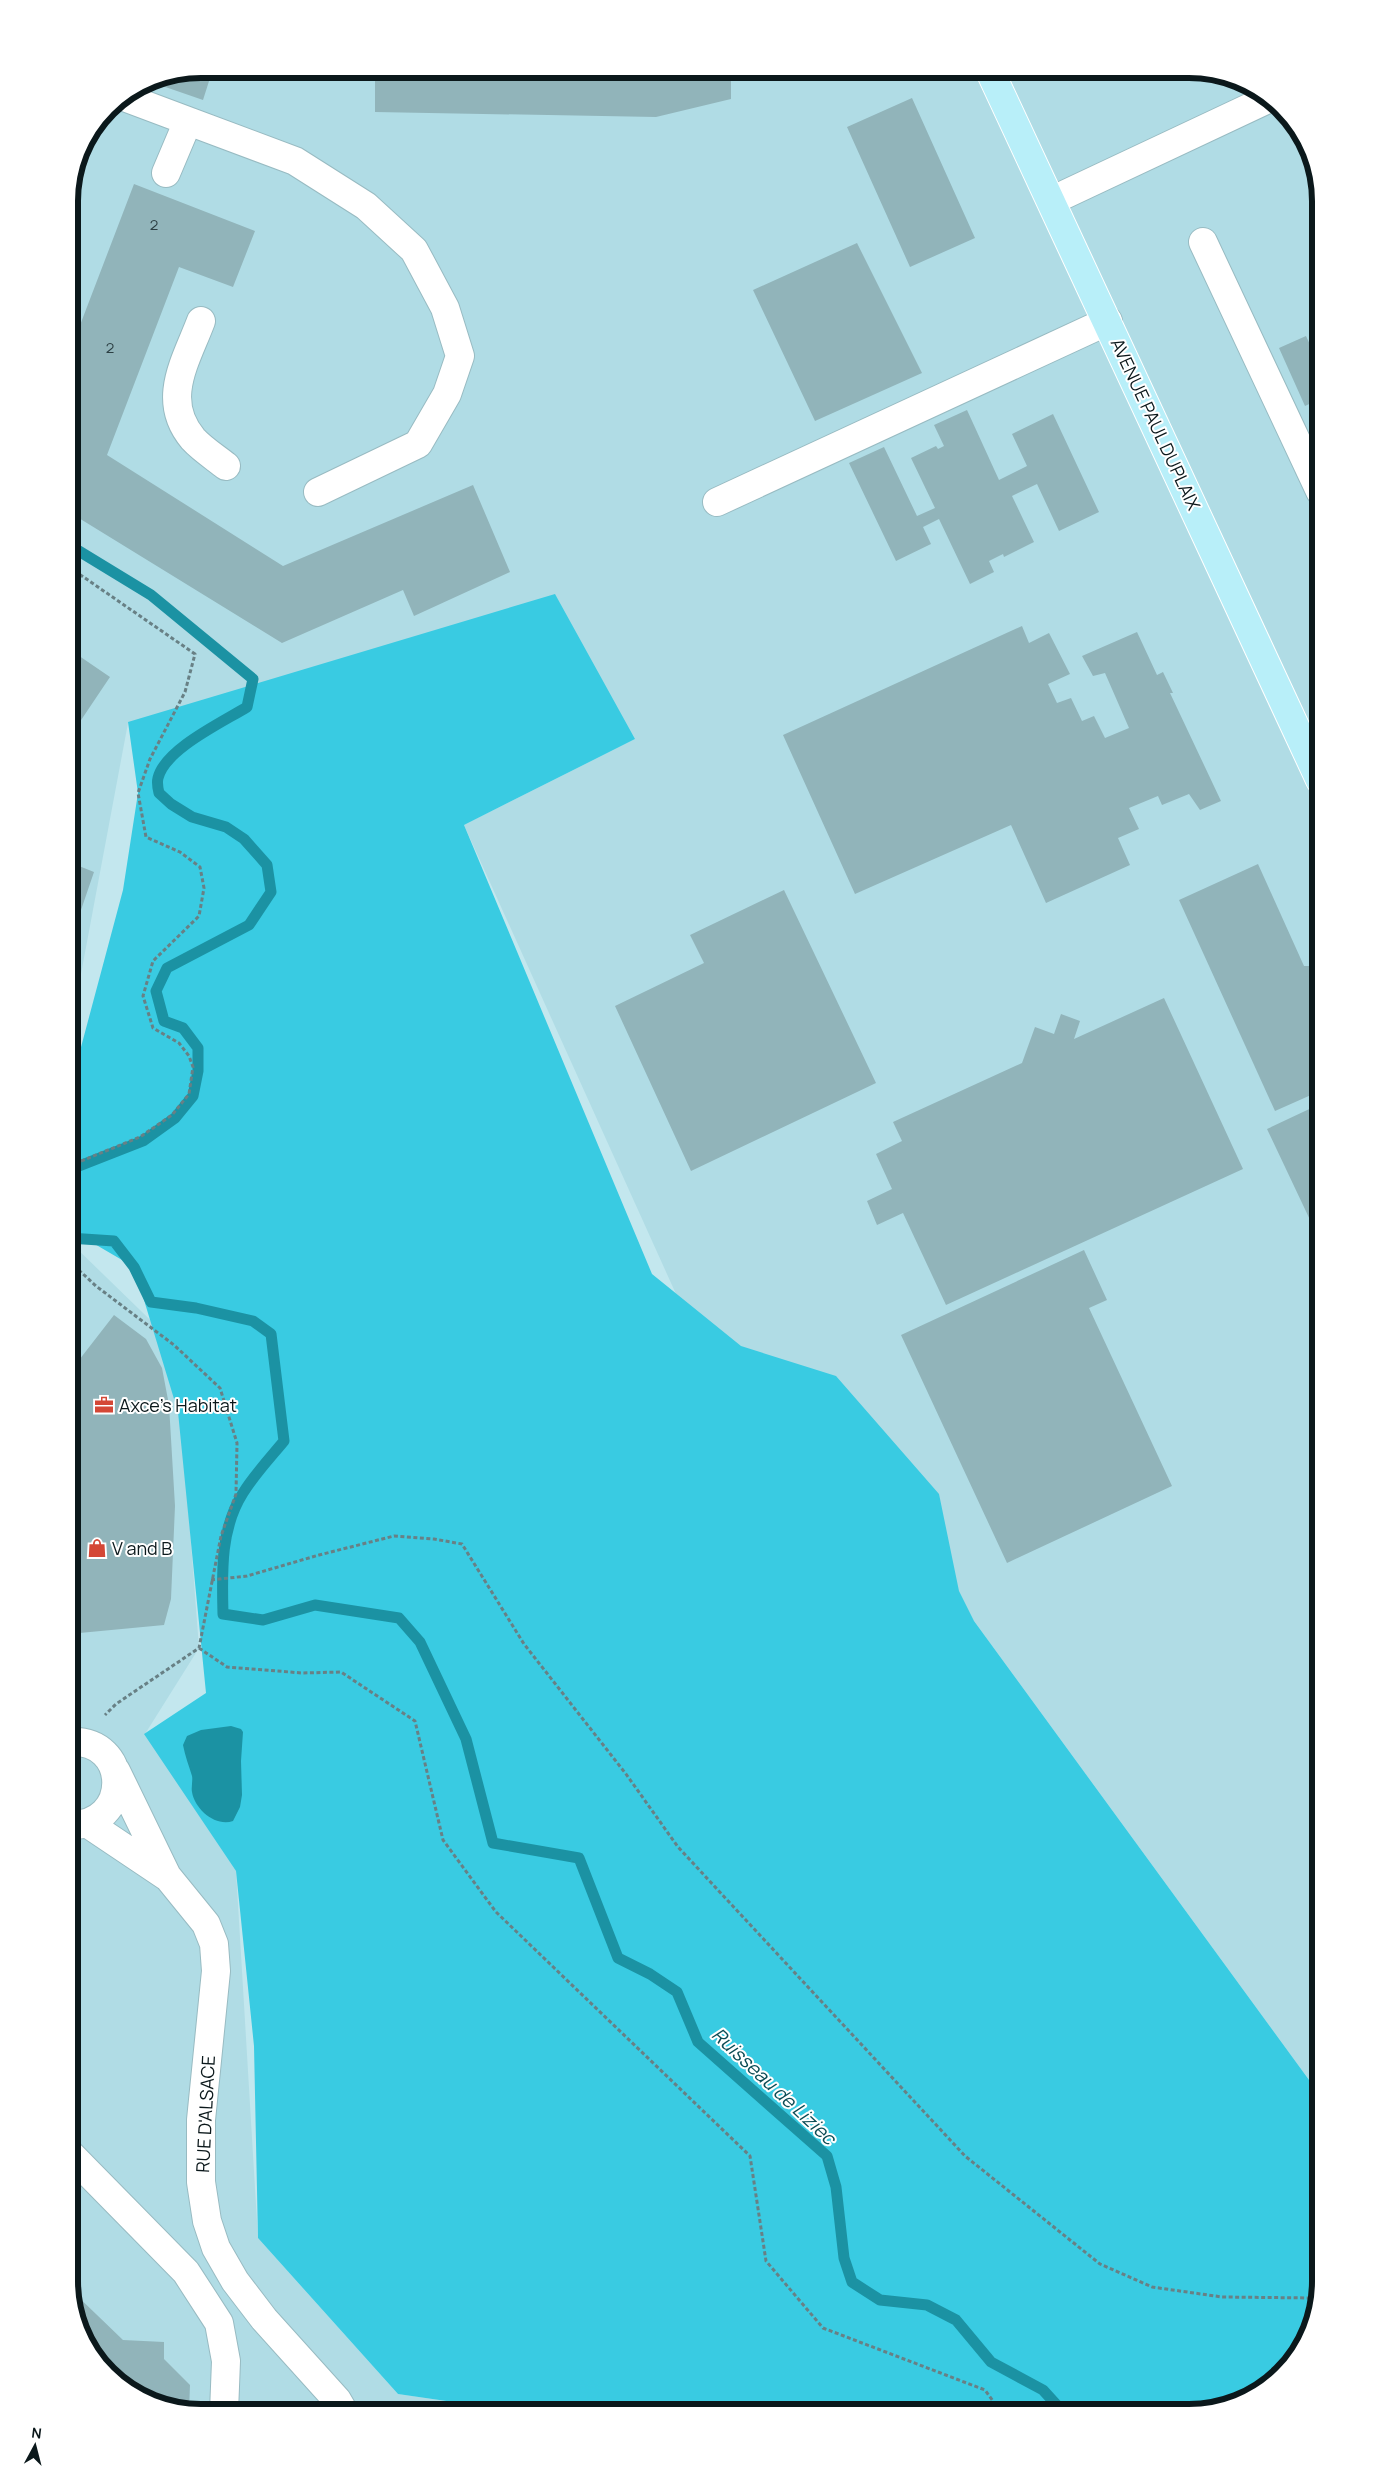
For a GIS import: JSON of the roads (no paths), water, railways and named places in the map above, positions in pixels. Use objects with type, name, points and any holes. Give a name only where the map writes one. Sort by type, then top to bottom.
[{"type":"main road","name":"AVENUE PAUL DUPLAIX","points":[[993,78],[1312,763]]},
{"type":"street","points":[[130,99],[295,161],[366,206],[414,250],[445,308],[460,356],[447,394],[418,444],[318,492]]},
{"type":"street","points":[[1051,201],[1262,102]]},
{"type":"street","points":[[166,173],[188,121]]},
{"type":"street","points":[[1203,242],[1312,474]]},
{"type":"street","points":[[201,321],[176,385],[177,412],[193,439],[226,466]]},
{"type":"street","points":[[717,502],[1108,321]]},
{"type":"street","name":"RUE D'ALSACE","points":[[78,1741],[102,1751],[116,1771],[167,1876],[206,1924],[214,1944],[216,1971],[201,2120],[201,2182],[207,2221],[216,2248],[235,2281],[264,2319],[339,2403]]},
{"type":"street","points":[[78,1823],[99,1818],[108,1809],[116,1791],[116,1771]]},
{"type":"street","name":"RUE D'ALSACE","points":[[78,1826],[167,1876]]},
{"type":"street","points":[[78,2159],[106,2178],[186,2272],[219,2323],[226,2361],[224,2403]]},
{"type":"street","points":[[204,2300],[235,2281]]},
{"type":"waterway","name":"Ruisseau de Liziec","points":[[78,550],[151,595],[253,679],[247,707],[196,737],[171,757],[163,767],[158,778],[158,786],[159,793],[171,804],[192,817],[226,827],[244,839],[267,865],[271,892],[249,925],[167,968],[156,991],[164,1021],[183,1028],[198,1048],[198,1071],[193,1096],[175,1118],[143,1141],[78,1166]]},
{"type":"waterway","name":"Ruisseau de Liziec","points":[[78,1239],[114,1241],[134,1267],[151,1302],[196,1308],[253,1321],[271,1334],[284,1441],[247,1486],[235,1507],[230,1521],[224,1552],[223,1614],[263,1620],[315,1605],[399,1618],[420,1642],[466,1739],[493,1843],[579,1858],[618,1958],[650,1974],[677,1992],[698,2042],[827,2156],[836,2187],[844,2258],[852,2282],[880,2300],[927,2305],[956,2320],[991,2362],[1043,2390],[1056,2404]]},
{"type":"place","name":"Axce's Habitat","points":[[104,1405]]},
{"type":"place","name":"V and B","points":[[97,1548]]}]
